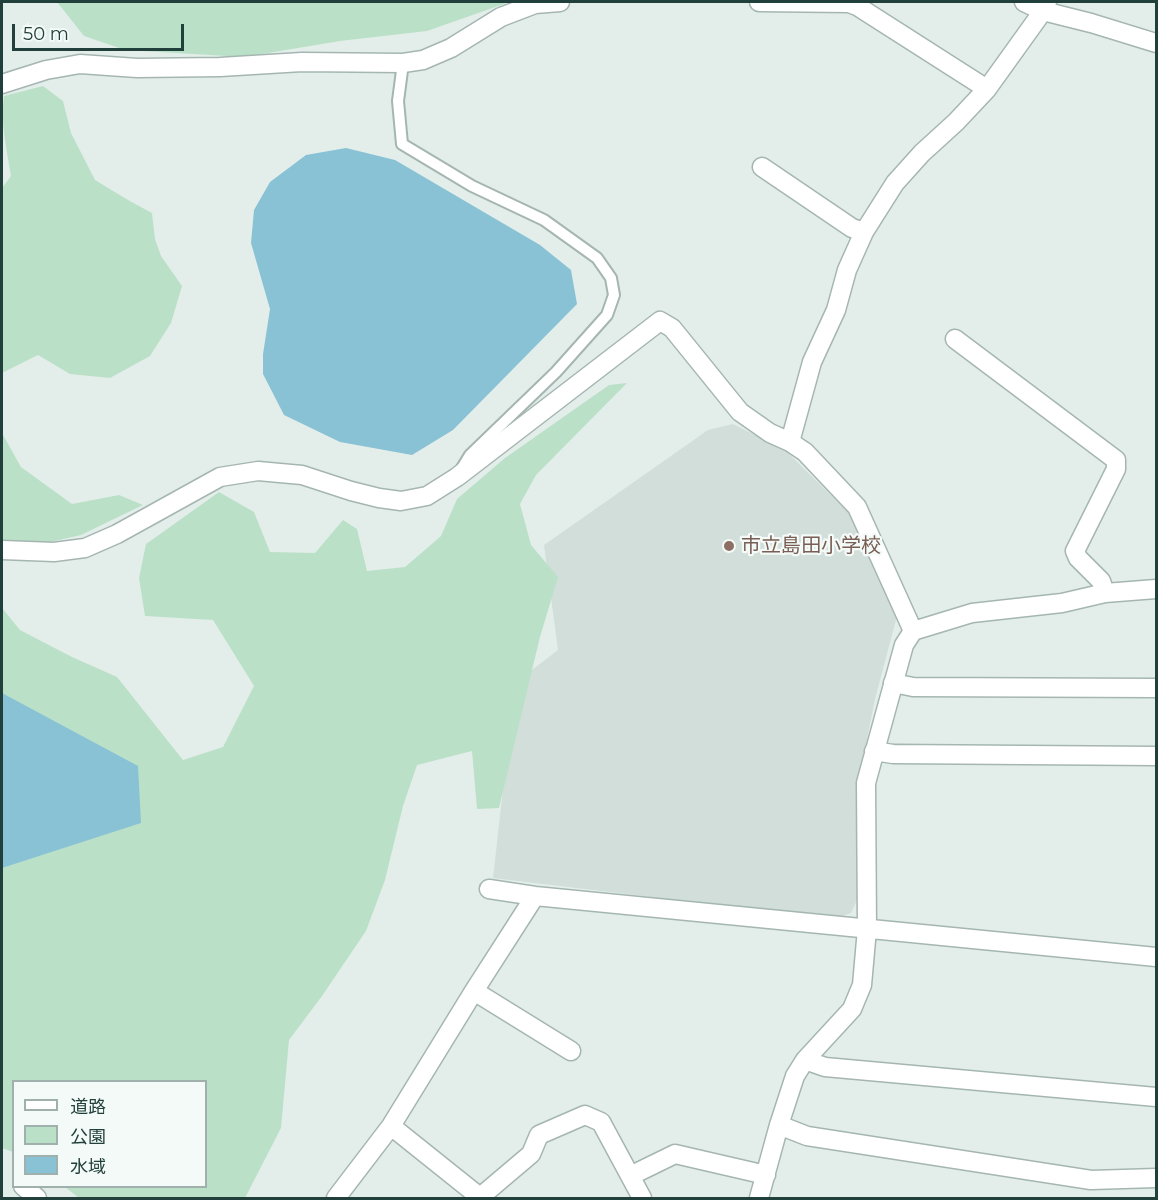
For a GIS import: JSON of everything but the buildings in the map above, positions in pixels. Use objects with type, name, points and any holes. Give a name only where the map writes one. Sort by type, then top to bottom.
[{"type":"street","points":[[2,84],[46,70],[80,64],[138,68],[220,67],[302,62],[403,63],[423,60],[451,48],[501,17],[535,4],[560,2]]},
{"type":"street","points":[[759,2],[849,3],[857,6],[987,89]]},
{"type":"street","points":[[1024,2],[1045,6],[1156,43]]},
{"type":"street","points":[[790,442],[812,362],[836,310],[847,270],[864,232],[895,183],[987,89],[1045,6]]},
{"type":"street","points":[[762,167],[852,228],[864,232]]},
{"type":"street","points":[[2,550],[54,552],[85,548],[117,534],[220,477],[258,471],[302,475],[379,498],[401,501],[427,496],[457,477],[660,321],[672,328],[740,412],[770,433],[805,452],[857,507],[913,631]]},
{"type":"street","points":[[955,339],[1116,460],[1116,469],[1075,551],[1078,558],[1101,581],[1105,593]]},
{"type":"street","points":[[759,1198],[795,1076],[806,1060],[852,1009],[862,985],[867,928],[866,783],[904,645],[913,631],[972,613],[1062,603],[1105,593],[1156,589]]},
{"type":"street","points":[[893,683],[913,687],[1156,688]]},
{"type":"street","points":[[874,751],[893,754],[1156,756]]},
{"type":"street","points":[[489,890],[1156,957]]},
{"type":"street","points":[[336,1198],[391,1126],[535,896]]},
{"type":"street","points":[[474,991],[571,1051]]},
{"type":"street","points":[[806,1060],[825,1067],[1156,1097]]},
{"type":"street","points":[[391,1126],[480,1198],[531,1154],[539,1135],[585,1115],[601,1122],[642,1198]]},
{"type":"street","points":[[780,1125],[807,1136],[1091,1180],[1156,1178]]},
{"type":"street","points":[[630,1176],[675,1154],[766,1175]]},
{"type":"street","points":[[25,1188],[37,1198]]},
{"type":"lane","points":[[403,63],[398,101],[402,144],[472,186],[544,220],[597,258],[611,278],[614,295],[607,315],[556,372],[470,455],[457,477]]},
{"type":"shaded area","points":[[733,424],[785,450],[849,513],[897,616],[875,699],[862,764],[857,803],[858,898],[851,913],[835,919],[493,878],[515,683],[558,650],[544,545],[708,430]]},
{"type":"green space","points":[[57,2],[508,2],[427,31],[340,41],[244,57],[125,50],[84,36]]},
{"type":"green space","points":[[43,86],[63,101],[71,133],[95,180],[152,213],[155,239],[161,256],[182,286],[171,323],[150,356],[110,378],[70,374],[38,355],[2,373],[2,188],[11,176],[3,126],[4,96]]},
{"type":"green space","points":[[627,383],[536,475],[520,504],[531,545],[558,577],[540,637],[499,808],[477,809],[472,751],[417,765],[403,806],[385,880],[366,931],[289,1040],[281,1128],[245,1198],[79,1198],[66,1188],[207,1188],[207,1080],[12,1080],[12,1152],[2,1148],[2,608],[20,630],[117,677],[183,760],[223,747],[254,686],[213,620],[145,616],[139,578],[146,544],[219,492],[254,512],[270,552],[315,553],[343,520],[357,529],[367,571],[405,567],[441,536],[457,499],[505,458],[609,385]]},
{"type":"green space","points":[[2,433],[21,467],[72,504],[119,495],[143,505],[81,535],[24,548],[2,561]]},
{"type":"water","points":[[346,148],[395,160],[540,245],[571,270],[577,304],[453,430],[412,455],[340,442],[284,415],[263,374],[263,354],[270,309],[251,243],[254,210],[270,182],[306,155]]},
{"type":"water","points":[[2,693],[138,766],[141,823],[2,868]]},
{"type":"place","name":"市立島田小学校","points":[[729,546]]}]
